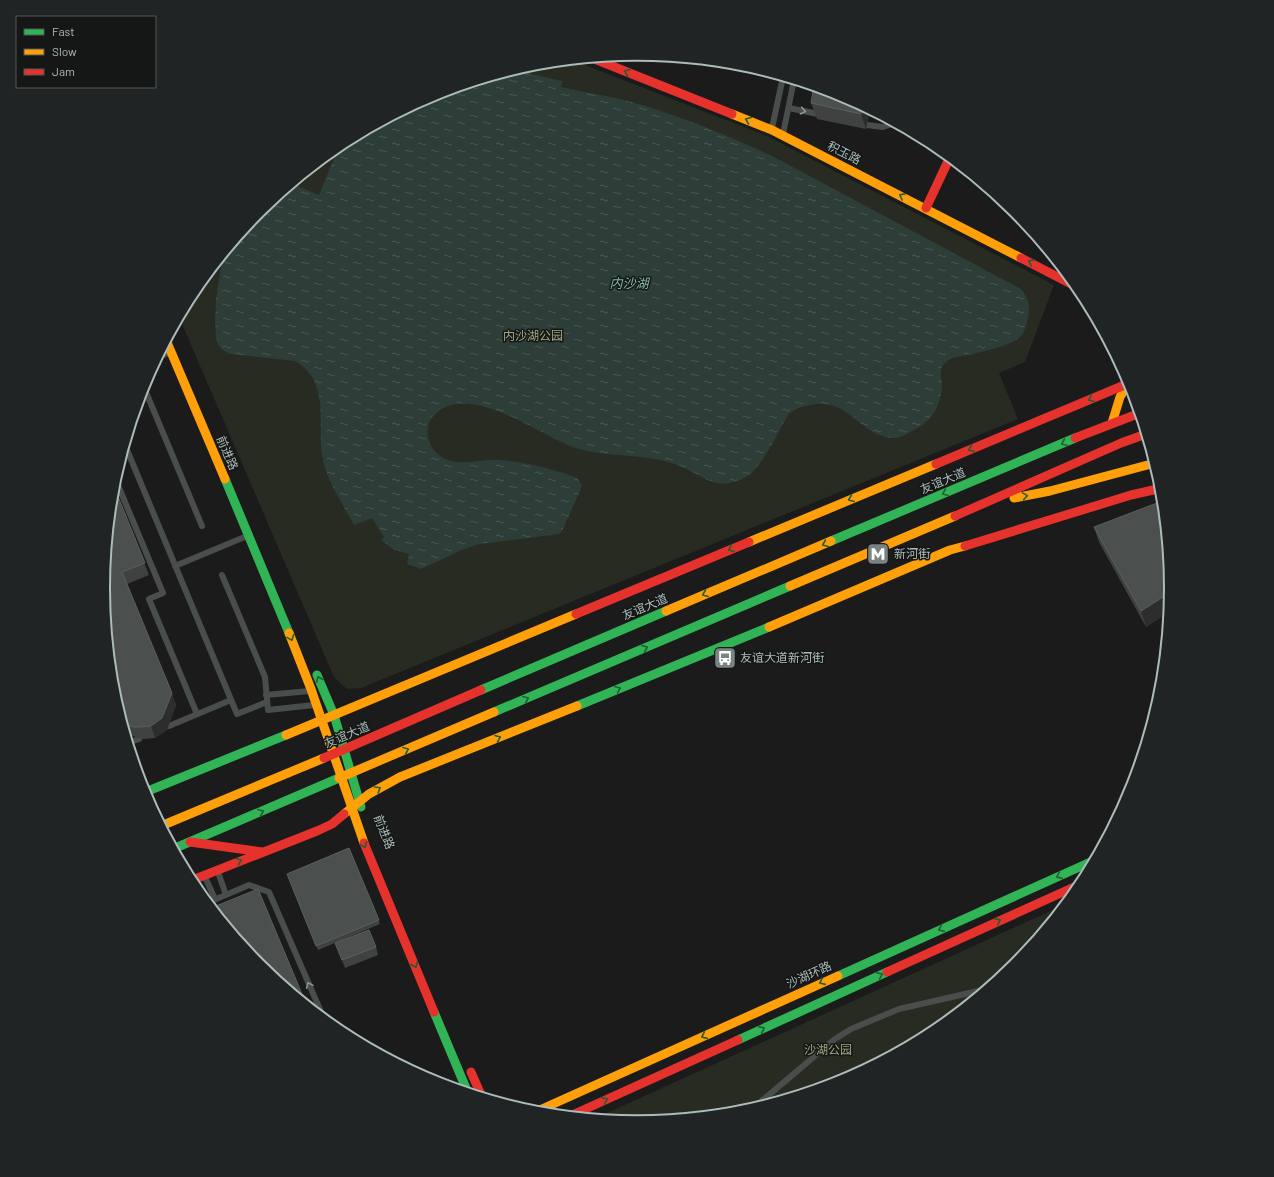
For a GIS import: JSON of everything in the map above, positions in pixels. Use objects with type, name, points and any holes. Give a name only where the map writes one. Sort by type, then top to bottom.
[{"type":"main road","name":"积玉路","points":[[602,62],[772,130],[926,208],[938,210],[1064,280]]},
{"type":"main road","points":[[926,208],[948,163]]},
{"type":"main road","name":"前进路","points":[[169,346],[266,575],[317,705],[351,808],[466,1088]]},
{"type":"main road","points":[[150,790],[322,720],[1123,385]]},
{"type":"main road","points":[[1112,423],[1115,407],[1125,390]]},
{"type":"main road","name":"友谊大道","points":[[165,824],[345,749],[549,660],[1112,423],[1135,415]]},
{"type":"main road","points":[[177,847],[987,502],[1121,443],[1142,435]]},
{"type":"main road","points":[[987,502],[1048,492],[1086,480],[1150,464]]},
{"type":"main road","points":[[196,879],[332,824],[381,786],[400,777],[684,663],[950,550],[1132,495],[1155,490]]},
{"type":"main road","name":"前进路","points":[[266,575],[304,645]]},
{"type":"main road","name":"前进路","points":[[312,663],[334,715],[360,802],[372,836]]},
{"type":"main road","points":[[190,842],[262,852]]},
{"type":"main road","name":"沙湖环路","points":[[545,1108],[1087,864]]},
{"type":"main road","points":[[578,1112],[1071,888]]},
{"type":"main road","points":[[466,1061],[480,1092]]},
{"type":"lane","points":[[772,130],[782,81]]},
{"type":"lane","points":[[783,136],[793,85]]},
{"type":"lane","points":[[789,108],[818,114]]},
{"type":"lane","points":[[867,125],[883,127],[889,125]]},
{"type":"lane","points":[[165,354],[171,351]]},
{"type":"lane","points":[[147,394],[202,526]]},
{"type":"lane","points":[[127,451],[237,714],[267,702]]},
{"type":"lane","points":[[119,489],[162,593],[149,599],[197,714]]},
{"type":"lane","points":[[175,566],[249,535]]},
{"type":"lane","points":[[222,575],[265,677],[268,710],[317,705]]},
{"type":"lane","points":[[266,694],[311,690]]},
{"type":"lane","points":[[169,726],[232,700]]},
{"type":"lane","points":[[132,742],[139,739]]},
{"type":"lane","points":[[217,870],[226,895]]},
{"type":"lane","points":[[205,875],[215,900],[249,885],[269,892],[320,1010]]},
{"type":"lane","points":[[762,1101],[836,1039],[851,1029],[900,1010],[977,991]]},
{"type":"green space","name":"内沙湖","points":[[583,64],[767,136],[1054,285],[1025,362],[999,373],[1018,419],[361,688],[347,689],[334,677],[181,323],[198,295],[240,241],[289,192],[344,150],[404,115],[467,89],[500,79],[534,71]]},
{"type":"green space","name":"沙湖公园","points":[[1056,908],[1034,936],[985,985],[930,1027],[870,1062],[807,1088],[740,1106],[672,1115],[603,1115]]},
{"type":"water","name":"内沙湖","points":[[527,73],[562,81],[561,87],[622,100],[658,110],[709,129],[774,157],[1021,289],[1029,306],[1028,318],[1023,333],[1015,341],[988,350],[952,358],[945,363],[941,372],[942,383],[938,406],[930,418],[919,428],[906,435],[895,438],[883,436],[872,432],[845,411],[836,406],[824,404],[804,406],[796,409],[788,415],[763,459],[751,473],[744,478],[725,484],[716,483],[665,461],[641,457],[603,454],[579,449],[487,407],[467,404],[450,405],[435,414],[428,425],[428,438],[431,445],[439,455],[445,459],[459,462],[501,460],[530,464],[577,478],[582,485],[562,531],[559,534],[480,544],[464,549],[421,569],[407,564],[409,554],[393,549],[381,540],[384,537],[372,518],[354,525],[334,489],[325,468],[322,454],[319,395],[315,382],[307,371],[295,361],[230,354],[219,346],[216,338],[216,299],[222,264],[240,241],[264,216],[297,186],[319,195],[335,157],[373,132],[404,115],[435,101],[467,89]]},
{"type":"building","points":[[813,91],[861,111],[861,114],[811,103]]},
{"type":"building","points":[[118,497],[145,563],[122,572],[172,693],[162,718],[151,726],[133,727],[127,724],[114,657],[111,623],[111,554],[114,520]]},
{"type":"building","points":[[1157,503],[1163,554],[1164,597],[1141,611],[1094,527]]},
{"type":"building","points":[[349,848],[379,920],[316,946],[287,874]]},
{"type":"building","points":[[258,889],[303,996],[264,961],[240,936],[216,906]]},
{"type":"building","points":[[369,930],[376,947],[342,960],[335,943]]},
{"type":"traffic: fast","points":[[831,541],[1075,438]]},
{"type":"traffic: fast","points":[[225,479],[289,633]]},
{"type":"traffic: fast","points":[[494,712],[790,586]]},
{"type":"traffic: fast","points":[[481,690],[666,611]]},
{"type":"traffic: fast","points":[[577,706],[769,627]]},
{"type":"traffic: fast","points":[[317,675],[334,715],[361,807]]},
{"type":"traffic: fast","points":[[150,790],[286,735]]},
{"type":"traffic: fast","points":[[177,847],[339,778]]},
{"type":"traffic: fast","points":[[838,976],[1087,864]]},
{"type":"traffic: fast","points":[[738,1040],[887,972]]},
{"type":"traffic: fast","points":[[434,1012],[466,1088]]},
{"type":"traffic: slow","points":[[732,114],[772,130],[1021,258]]},
{"type":"traffic: slow","points":[[169,346],[225,479]]},
{"type":"traffic: slow","points":[[1112,423],[1120,397],[1125,389]]},
{"type":"traffic: slow","points":[[749,542],[936,464]]},
{"type":"traffic: slow","points":[[1014,498],[1050,491],[1150,464]]},
{"type":"traffic: slow","points":[[790,586],[955,516]]},
{"type":"traffic: slow","points":[[666,611],[831,541]]},
{"type":"traffic: slow","points":[[769,627],[950,550],[965,546]]},
{"type":"traffic: slow","points":[[286,735],[576,614]]},
{"type":"traffic: slow","points":[[289,633],[311,689],[364,843]]},
{"type":"traffic: slow","points":[[344,814],[369,794],[400,777],[577,706]]},
{"type":"traffic: slow","points":[[339,778],[494,712]]},
{"type":"traffic: slow","points":[[165,824],[324,758]]},
{"type":"traffic: slow","points":[[545,1108],[838,976]]},
{"type":"traffic: jam","points":[[602,62],[732,114]]},
{"type":"traffic: jam","points":[[926,208],[947,162]]},
{"type":"traffic: jam","points":[[1021,258],[1066,281]]},
{"type":"traffic: jam","points":[[936,464],[1123,386]]},
{"type":"traffic: jam","points":[[1075,438],[1135,415]]},
{"type":"traffic: jam","points":[[955,516],[1121,443],[1142,435]]},
{"type":"traffic: jam","points":[[965,546],[1131,495],[1155,490]]},
{"type":"traffic: jam","points":[[576,614],[749,542]]},
{"type":"traffic: jam","points":[[324,758],[481,690]]},
{"type":"traffic: jam","points":[[196,879],[317,831],[332,824],[344,814]]},
{"type":"traffic: jam","points":[[190,842],[262,852]]},
{"type":"traffic: jam","points":[[364,843],[434,1012]]},
{"type":"traffic: jam","points":[[887,972],[1071,888]]},
{"type":"traffic: jam","points":[[578,1112],[738,1040]]},
{"type":"traffic: jam","points":[[471,1072],[480,1092]]},
{"type":"place","name":"新河街","points":[[878,554]]},
{"type":"place","name":"友谊大道新河街","points":[[725,658]]},
{"type":"park label","name":"内沙湖公园","points":[[533,336]]}]
